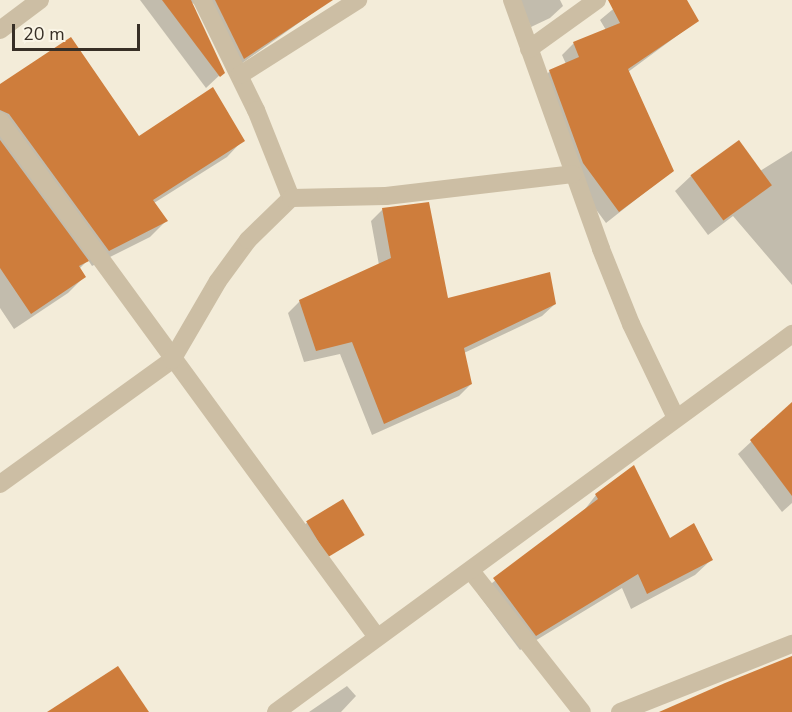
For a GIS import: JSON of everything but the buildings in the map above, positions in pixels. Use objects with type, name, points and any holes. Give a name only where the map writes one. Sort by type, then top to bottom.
[{"type":"street","points":[[0,30],[40,0]]},
{"type":"street","points":[[202,0],[240,75],[291,198]]},
{"type":"street","points":[[240,75],[358,0]]},
{"type":"street","points":[[512,0],[573,174],[631,324],[676,418]]},
{"type":"street","points":[[529,49],[597,0]]},
{"type":"street","points":[[0,121],[172,360],[377,636]]},
{"type":"street","points":[[0,484],[172,360],[242,248],[291,198],[386,196],[573,174]]},
{"type":"street","points":[[276,712],[792,334]]},
{"type":"street","points":[[471,571],[582,712]]},
{"type":"street","points":[[620,712],[792,644]]}]
